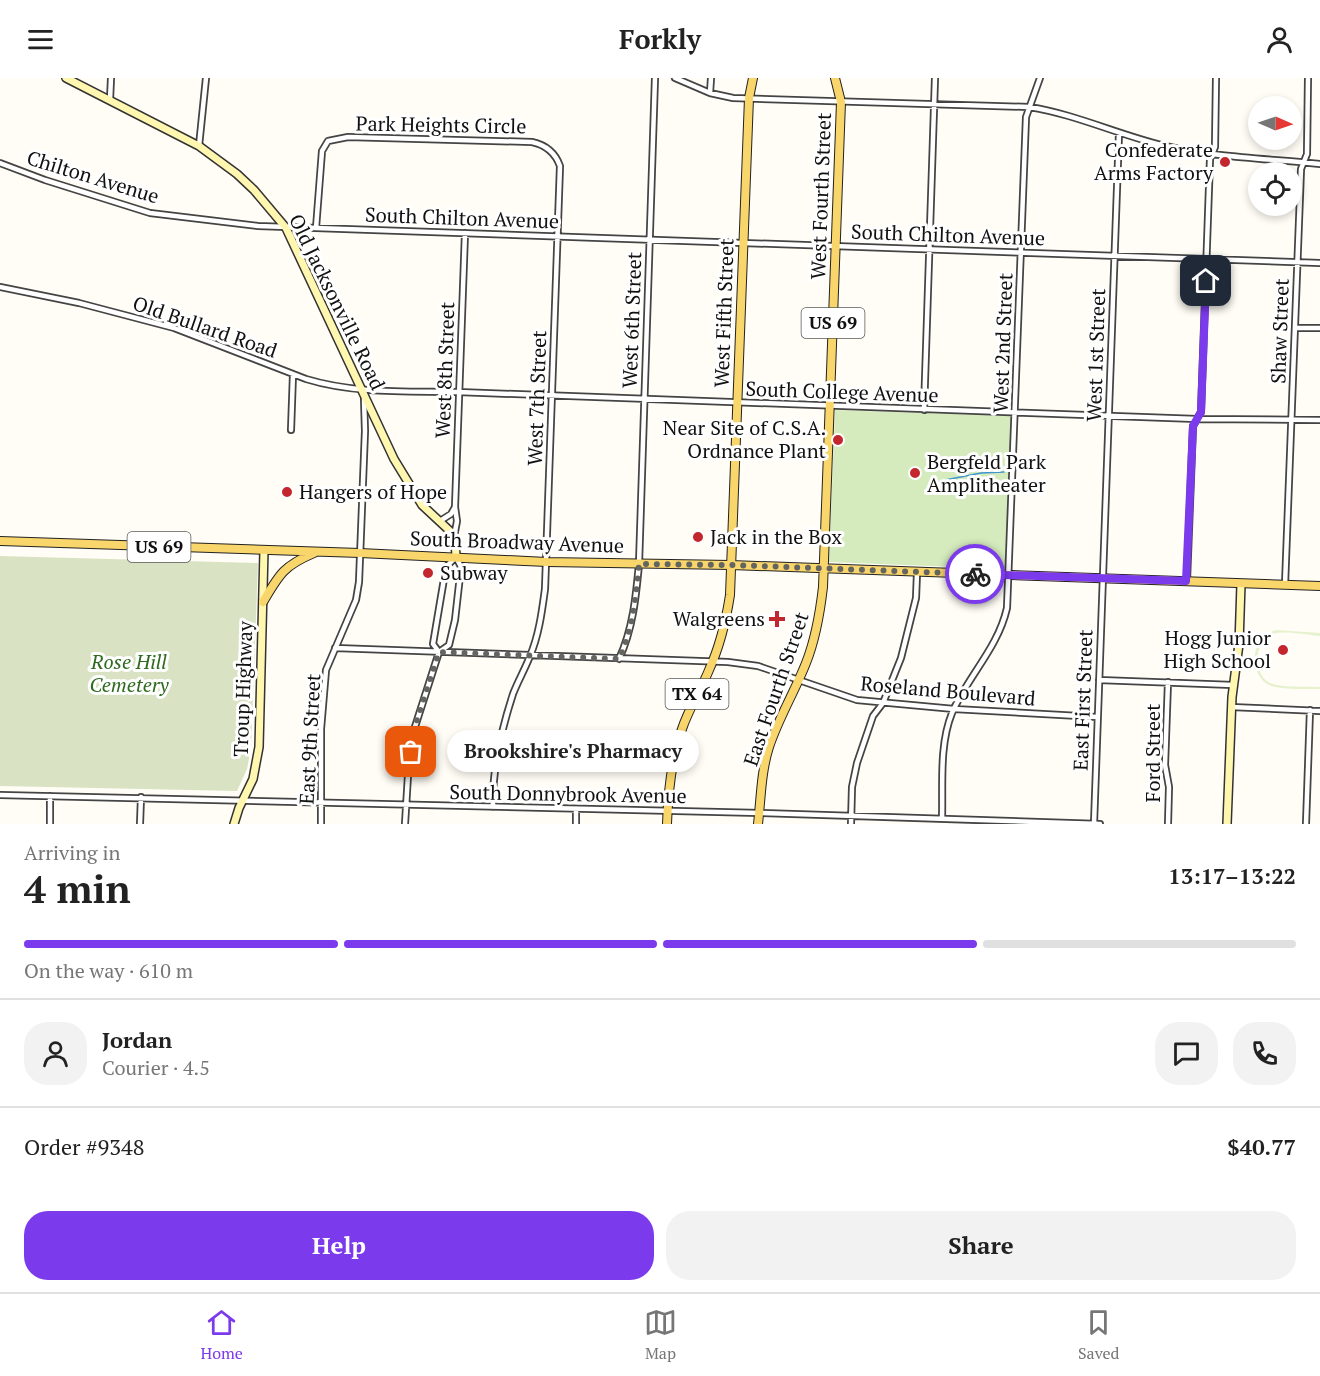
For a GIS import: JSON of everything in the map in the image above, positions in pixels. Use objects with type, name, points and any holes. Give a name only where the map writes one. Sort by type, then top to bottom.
[{"type":"main road","name":"Old Jacksonville Road","points":[[66,78],[198,146],[237,174],[254,190],[286,228],[407,482],[422,505],[454,537]]},
{"type":"main road","name":"West Fifth Street","points":[[732,565],[749,98],[753,78]]},
{"type":"main road","name":"West Fourth Street","points":[[824,568],[841,102],[835,78]]},
{"type":"main road","points":[[454,537],[456,557]]},
{"type":"main road","name":"South Broadway Avenue","points":[[0,541],[360,553],[547,562],[732,565],[1320,586]]},
{"type":"main road","name":"Troup Highway","points":[[234,824],[253,779],[259,747],[264,550]]},
{"type":"main road","points":[[263,602],[288,565],[318,552]]},
{"type":"main road","name":"TX 64","points":[[667,824],[677,744],[689,711],[713,661],[728,610],[732,565]]},
{"type":"main road","name":"East Fourth Street","points":[[759,820],[764,766],[769,746],[809,656],[822,599],[824,568]]},
{"type":"main road","points":[[1227,824],[1231,707],[1239,644],[1241,584]]},
{"type":"street","points":[[110,100],[111,78]]},
{"type":"street","points":[[198,146],[206,78]]},
{"type":"street","name":"West 6th Street","points":[[619,659],[632,622],[639,564],[655,78]]},
{"type":"street","points":[[675,78],[710,93],[733,98],[1029,107],[1057,113],[1167,147],[1320,164]]},
{"type":"street","points":[[710,93],[711,78]]},
{"type":"street","points":[[924,410],[935,78]]},
{"type":"street","name":"West 2nd Street","points":[[942,818],[946,734],[954,709],[999,634],[1007,608],[1026,117],[1040,78]]},
{"type":"street","points":[[1186,581],[1193,426],[1201,412],[1210,159],[1215,147],[1216,78]]},
{"type":"street","name":"Shaw Street","points":[[1285,585],[1301,169],[1306,154],[1308,78]]},
{"type":"street","name":"West 1st Street","points":[[1102,578],[1119,134]]},
{"type":"street","name":"Park Heights Circle","points":[[316,228],[320,161],[324,146],[328,141],[348,137],[531,142],[540,143],[553,152],[560,166],[556,236]]},
{"type":"street","name":"Chilton Avenue","points":[[0,163],[45,180],[150,213],[286,228]]},
{"type":"street","name":"South Chilton Avenue","points":[[286,228],[1320,263]]},
{"type":"street","name":"West 8th Street","points":[[454,537],[457,521],[455,507],[458,392],[465,233]]},
{"type":"street","name":"West 7th Street","points":[[493,807],[494,771],[503,725],[514,691],[531,655],[542,614],[547,562],[556,236]]},
{"type":"street","name":"Old Bullard Road","points":[[0,287],[79,303],[174,328],[293,375],[324,384],[364,390]]},
{"type":"street","points":[[1296,328],[1320,328]]},
{"type":"street","points":[[291,430],[293,375]]},
{"type":"street","name":"South College Avenue","points":[[364,390],[1197,419],[1320,420]]},
{"type":"street","name":"East 9th Street","points":[[321,824],[323,694],[326,670],[356,600],[359,582],[365,430],[364,390]]},
{"type":"street","points":[[365,430],[368,422],[376,418]]},
{"type":"street","points":[[440,521],[451,514],[455,507]]},
{"type":"street","points":[[405,824],[413,733],[439,652],[449,645],[455,620],[461,567],[456,557],[446,567],[433,644],[439,652]]},
{"type":"street","points":[[851,824],[852,787],[857,763],[873,716],[883,703],[901,658],[916,598],[917,573]]},
{"type":"street","name":"East First Street","points":[[1094,824],[1102,578]]},
{"type":"street","name":"Roseland Boulevard","points":[[335,648],[713,661],[758,666],[857,700],[954,709],[1097,717]]},
{"type":"street","points":[[1099,680],[1233,685]]},
{"type":"street","name":"Ford Street","points":[[1168,682],[1165,765],[1169,787],[1168,824]]},
{"type":"street","points":[[1231,707],[1320,711]]},
{"type":"street","points":[[1306,824],[1310,710]]},
{"type":"street","name":"South Donnybrook Avenue","points":[[0,795],[668,812],[759,820],[851,816],[1100,824]]},
{"type":"street","points":[[50,796],[50,824]]},
{"type":"street","points":[[140,824],[141,797]]},
{"type":"street","points":[[576,810],[576,824]]},
{"type":"green space","points":[[835,410],[1012,416],[1005,569],[829,562]]},
{"type":"green space","name":"Rose Hill Cemetery","points":[[0,556],[258,563],[251,748],[247,769],[237,791],[0,786]]},
{"type":"green space","points":[[1276,630],[1320,633],[1320,636],[1283,632],[1266,638],[1259,651],[1258,667],[1261,674],[1273,684],[1320,687],[1320,689],[1272,686],[1261,678],[1255,662],[1257,646],[1268,633]]},
{"type":"waterway","points":[[940,481],[981,473],[1004,472]]},
{"type":"way so far","points":[[411,752],[413,733],[439,652],[619,659],[626,644],[634,613],[639,564],[975,574]]},
{"type":"place","name":"Confederate Arms Factory","points":[[1225,162]]},
{"type":"place","name":"Near Site of C.S.A. Ordnance Plant","points":[[838,440]]},
{"type":"place","name":"Bergfeld Park Amplitheater","points":[[915,473]]},
{"type":"place","name":"Hangers of Hope","points":[[287,492]]},
{"type":"place","name":"Jack in the Box","points":[[698,537]]},
{"type":"place","name":"Subway","points":[[428,573]]},
{"type":"place","name":"Walgreens","points":[[777,619]]},
{"type":"place","name":"Hogg Junior High School","points":[[1283,650]]},
{"type":"place","name":"Brookshire's Pharmacy","points":[[411,752]]},
{"type":"route","points":[[975,574],[1186,581],[1193,426],[1201,412],[1206,281]]}]
